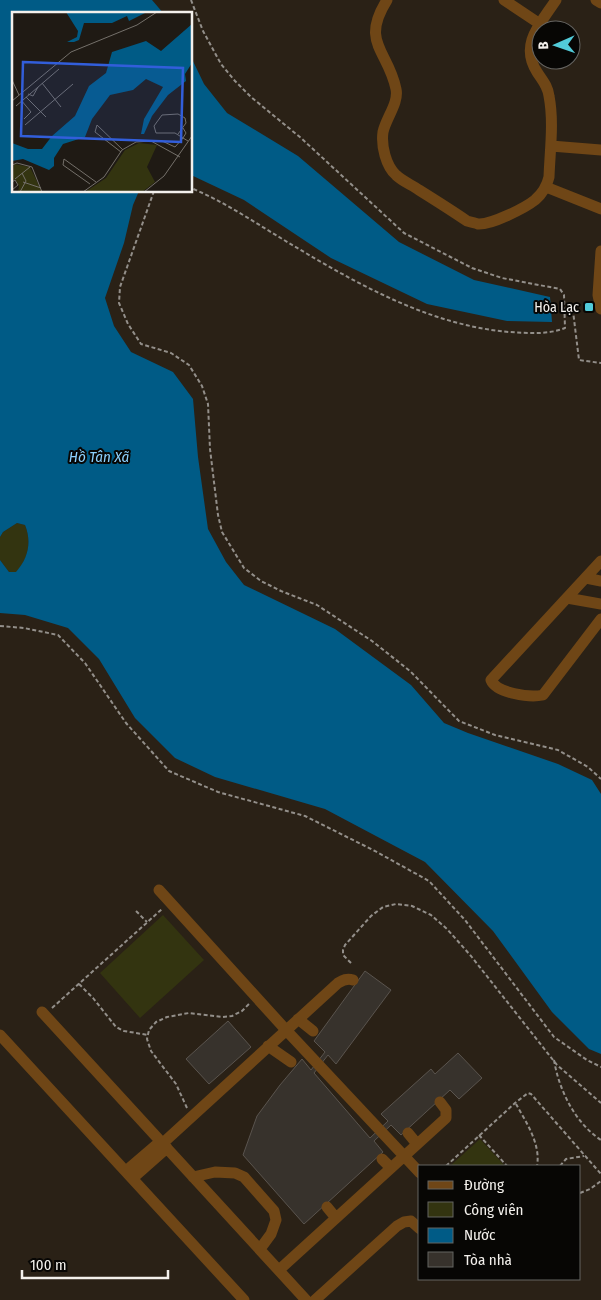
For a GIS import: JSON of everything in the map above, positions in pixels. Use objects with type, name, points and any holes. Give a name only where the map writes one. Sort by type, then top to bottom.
[{"type":"street","points":[[387,0],[374,30],[379,50],[394,78],[397,92],[383,133],[384,149],[388,162],[395,175],[467,221],[479,224],[491,222],[535,200],[546,187],[549,177],[552,124],[549,93],[535,70]]},
{"type":"street","points":[[504,0],[534,20]]},
{"type":"street","points":[[543,20],[556,0]]},
{"type":"street","points":[[596,0],[601,4]]},
{"type":"street","points":[[531,42],[531,60]]},
{"type":"street","points":[[550,146],[599,148]]},
{"type":"street","points":[[546,187],[601,209]]},
{"type":"street","points":[[601,251],[598,295],[601,309]]},
{"type":"street","points":[[601,561],[491,680],[492,684],[502,690],[515,693],[543,695],[601,619]]},
{"type":"street","points":[[586,578],[601,581]]},
{"type":"street","points":[[567,598],[601,604]]},
{"type":"street","points":[[159,890],[418,1172]]},
{"type":"street","points":[[129,1174],[338,983],[344,980],[354,980]]},
{"type":"street","points":[[46,1011],[163,1144],[306,1300]]},
{"type":"street","points":[[298,1019],[313,1030]]},
{"type":"street","points":[[0,1036],[244,1300]]},
{"type":"street","points":[[268,1046],[291,1062]]},
{"type":"street","points":[[279,1270],[446,1118],[446,1110],[440,1102]]},
{"type":"street","points":[[408,1133],[417,1144]]},
{"type":"street","points":[[382,1159],[391,1168]]},
{"type":"street","points":[[193,1177],[215,1172],[235,1173],[244,1177],[274,1211],[276,1220],[271,1234],[260,1249]]},
{"type":"street","points":[[327,1207],[336,1218]]},
{"type":"street","points":[[315,1300],[397,1226],[411,1221],[418,1227]]},
{"type":"path","points":[[191,0],[203,31],[221,64],[235,81],[251,98],[301,138],[404,233],[472,268],[502,278],[560,289],[564,295],[566,328],[557,331],[528,333],[496,331],[469,326],[424,312],[364,286],[192,189]]},
{"type":"path","points":[[154,192],[120,287],[119,303],[128,324],[141,344],[171,353],[189,365],[202,386],[208,404],[210,449],[218,515],[222,532],[244,568],[261,581],[317,605],[372,641],[410,671],[459,721],[496,735],[558,750],[588,767],[601,779]]},
{"type":"path","points":[[565,309],[573,311],[578,360],[601,363]]},
{"type":"path","points":[[0,626],[24,628],[58,635],[85,663],[126,724],[169,771],[218,792],[306,816],[374,850],[429,881],[465,920],[554,1037],[587,1060],[601,1067]]},
{"type":"path","points":[[351,963],[343,955],[342,950],[372,916],[384,907],[396,904],[412,906],[431,915],[447,929],[554,1060],[601,1103]]},
{"type":"path","points":[[46,1011],[79,984],[164,907]]},
{"type":"path","points":[[136,911],[147,922]]},
{"type":"path","points":[[79,984],[116,1027],[124,1031],[148,1035]]},
{"type":"path","points":[[188,1110],[176,1084],[152,1051],[147,1039],[149,1030],[156,1022],[167,1017],[189,1013],[222,1017],[232,1016],[242,1011],[251,1003]]},
{"type":"path","points":[[554,1060],[556,1072],[565,1096],[578,1118],[591,1134],[601,1140]]},
{"type":"path","points":[[447,1165],[525,1094],[531,1094],[601,1174]]},
{"type":"path","points":[[516,1103],[529,1128],[537,1150],[537,1165]]},
{"type":"path","points":[[479,1135],[506,1165]]},
{"type":"path","points":[[561,1165],[566,1160],[586,1156]]},
{"type":"path","points":[[581,1192],[601,1181]]},
{"type":"shaded area","points":[[0,0],[601,0],[601,1300],[0,1300]]},
{"type":"green space","points":[[17,523],[25,525],[28,550],[16,573],[9,572],[0,560],[0,537],[3,532]]},
{"type":"green space","points":[[163,915],[204,960],[140,1018],[100,973]]},
{"type":"green space","points":[[480,1139],[504,1165],[451,1165]]},
{"type":"water","name":"Hồ Tân Xã","points":[[0,0],[152,0],[162,12],[12,12],[12,192],[139,192],[133,205],[124,243],[105,298],[114,326],[131,352],[173,372],[193,399],[198,457],[208,529],[226,562],[244,585],[335,629],[411,685],[444,723],[558,764],[592,780],[601,794],[601,1054],[589,1049],[552,1012],[493,931],[425,862],[325,809],[215,777],[175,758],[135,718],[99,659],[68,628],[25,615],[0,613],[0,560],[9,572],[16,572],[26,556],[28,538],[25,525],[17,523],[3,532],[0,537]]},
{"type":"water","points":[[192,59],[204,84],[227,113],[298,156],[399,242],[474,280],[550,297],[552,322],[507,321],[427,304],[331,258],[244,200],[192,175]]},
{"type":"building","points":[[365,971],[391,990],[336,1064],[328,1055],[314,1073],[370,1138],[388,1121],[381,1114],[431,1069],[435,1074],[458,1053],[482,1078],[459,1099],[450,1090],[401,1135],[391,1125],[374,1141],[383,1152],[304,1224],[243,1155],[257,1116],[280,1085],[302,1059],[311,1070],[325,1052],[314,1041]]},
{"type":"building","points":[[228,1021],[251,1047],[209,1084],[186,1059]]},
{"type":"place","name":"Hòa Lạc","points":[[589,307]]}]
